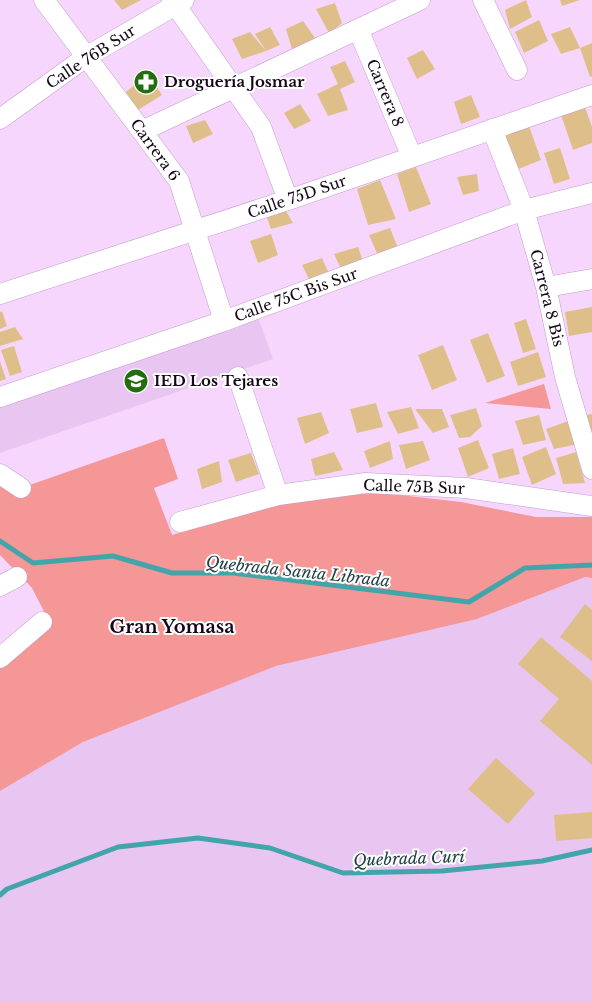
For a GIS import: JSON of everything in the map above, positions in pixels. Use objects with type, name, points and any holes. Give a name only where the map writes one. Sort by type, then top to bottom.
[{"type":"street","name":"Carrera 6","points":[[44,0],[179,181],[224,321]]},
{"type":"street","points":[[142,131],[420,0]]},
{"type":"street","points":[[483,0],[518,70]]},
{"type":"street","name":"Calle 76B Sur","points":[[0,119],[86,57],[178,2]]},
{"type":"street","points":[[178,2],[261,126],[288,200]]},
{"type":"street","name":"Carrera 8","points":[[358,29],[412,157]]},
{"type":"street","name":"Calle 75D Sur","points":[[0,294],[288,200],[592,94]]},
{"type":"street","name":"Carrera 8 Bis","points":[[492,129],[524,210],[546,287],[565,377],[592,469]]},
{"type":"street","name":"Calle 75C Bis Sur","points":[[0,397],[224,321],[524,210],[592,193]]},
{"type":"street","points":[[546,287],[592,279]]},
{"type":"street","points":[[238,377],[278,494]]},
{"type":"street","points":[[0,474],[21,488]]},
{"type":"street","name":"Calle 75B Sur","points":[[180,522],[278,494],[366,483],[466,488],[592,506]]},
{"type":"street","points":[[0,658],[42,622]]},
{"type":"shaded area","name":"IED Los Tejares","points":[[257,314],[273,359],[0,453],[0,403]]},
{"type":"shaded area","points":[[544,384],[551,409],[485,403]]},
{"type":"shaded area","points":[[164,438],[178,479],[154,488],[172,535],[277,505],[344,494],[382,493],[461,502],[536,517],[592,517],[592,578],[585,577],[477,619],[276,666],[83,742],[0,791],[0,666],[50,623],[32,588],[0,555],[0,484],[21,488]]},
{"type":"shaded area","points":[[585,577],[592,578],[592,1001],[0,1001],[0,791],[83,742],[276,666],[477,619]]},
{"type":"building","points":[[114,0],[141,0],[122,10]]},
{"type":"building","points":[[526,0],[532,17],[510,29],[505,10]]},
{"type":"building","points":[[560,0],[580,0],[562,6]]},
{"type":"building","points":[[335,3],[342,23],[329,33],[316,9]]},
{"type":"building","points":[[539,20],[548,41],[524,53],[515,32]]},
{"type":"building","points":[[303,21],[315,38],[292,49],[286,29]]},
{"type":"building","points":[[270,27],[280,45],[266,51],[255,34]]},
{"type":"building","points":[[570,27],[580,48],[561,54],[551,34]]},
{"type":"building","points":[[250,32],[266,51],[242,59],[232,39]]},
{"type":"building","points":[[592,43],[592,76],[590,77],[580,48]]},
{"type":"building","points":[[423,50],[435,69],[417,79],[407,58]]},
{"type":"building","points":[[345,61],[355,82],[340,89],[348,110],[328,116],[317,94],[338,84],[330,67]]},
{"type":"building","name":"Droguería Josmar","points":[[148,73],[162,95],[138,110],[126,92]]},
{"type":"building","points":[[471,95],[480,117],[461,124],[454,102]]},
{"type":"building","points":[[583,101],[592,127],[592,143],[573,150],[559,109]]},
{"type":"building","points":[[300,104],[311,121],[294,129],[284,113]]},
{"type":"building","points":[[205,120],[213,134],[193,143],[186,126]]},
{"type":"building","points":[[528,123],[541,160],[516,170],[503,132]]},
{"type":"building","points":[[560,148],[570,179],[554,184],[544,153]]},
{"type":"building","points":[[416,167],[431,204],[409,212],[397,174]]},
{"type":"building","points":[[477,174],[479,191],[463,195],[457,177]]},
{"type":"building","points":[[380,180],[396,219],[368,225],[357,189]]},
{"type":"building","points":[[286,211],[293,223],[271,229],[266,215]]},
{"type":"building","points":[[390,228],[400,253],[380,260],[369,235]]},
{"type":"building","points":[[271,234],[278,255],[258,263],[250,241]]},
{"type":"building","points":[[358,247],[365,267],[344,275],[334,254]]},
{"type":"building","points":[[322,258],[331,278],[312,285],[302,265]]},
{"type":"building","points":[[592,307],[592,332],[569,336],[565,312]]},
{"type":"building","points":[[2,311],[7,326],[0,329],[0,312]]},
{"type":"building","points":[[526,319],[536,349],[523,353],[514,323]]},
{"type":"building","points":[[15,327],[23,339],[0,346],[0,332]]},
{"type":"building","points":[[488,333],[505,376],[487,383],[470,340]]},
{"type":"building","points":[[443,345],[457,380],[432,390],[418,355]]},
{"type":"building","points":[[14,346],[22,372],[10,376],[1,350]]},
{"type":"building","points":[[538,352],[546,377],[518,386],[510,362]]},
{"type":"building","points":[[0,361],[6,379],[0,381]]},
{"type":"building","points":[[376,403],[383,427],[357,433],[350,409]]},
{"type":"building","points":[[411,407],[419,428],[398,434],[387,412]]},
{"type":"building","points":[[476,408],[482,426],[470,437],[459,438],[450,415]]},
{"type":"building","points":[[415,409],[442,409],[449,427],[433,433]]},
{"type":"building","points":[[321,412],[329,433],[305,444],[297,418]]},
{"type":"building","points":[[592,414],[592,431],[589,431],[586,415]]},
{"type":"building","points":[[539,415],[546,440],[523,445],[515,421]]},
{"type":"building","points":[[571,420],[579,444],[554,449],[546,429]]},
{"type":"building","points":[[478,440],[489,468],[468,477],[458,448]]},
{"type":"building","points":[[390,441],[393,459],[370,468],[364,451]]},
{"type":"building","points":[[423,441],[430,460],[406,469],[399,445]]},
{"type":"building","points":[[546,447],[556,474],[532,485],[522,457]]},
{"type":"building","points":[[513,448],[520,474],[499,479],[492,454]]},
{"type":"building","points":[[334,452],[343,470],[315,476],[311,459]]},
{"type":"building","points":[[576,452],[585,483],[563,484],[556,458]]},
{"type":"building","points":[[251,453],[259,474],[236,482],[228,460]]},
{"type":"building","points":[[219,461],[222,482],[202,489],[197,469]]},
{"type":"building","points":[[585,604],[592,610],[592,661],[560,637]]},
{"type":"building","points":[[541,637],[592,681],[592,765],[540,721],[559,699],[518,664]]},
{"type":"building","points":[[496,758],[535,793],[508,824],[468,789]]},
{"type":"building","points":[[592,812],[592,838],[556,841],[554,815]]},
{"type":"waterway","name":"Quebrada Santa Librada","points":[[0,541],[33,563],[113,556],[172,573],[233,573],[469,602],[525,568],[592,565]]},
{"type":"waterway","name":"Quebrada Curí","points":[[0,895],[7,889],[118,847],[198,838],[270,848],[343,873],[442,871],[542,861],[592,850]]},
{"type":"place","name":"Droguería Josmar","points":[[146,82]]},
{"type":"place","name":"IED Los Tejares","points":[[136,381]]},
{"type":"district","name":"Gran Yomasa","points":[[172,627]]}]
